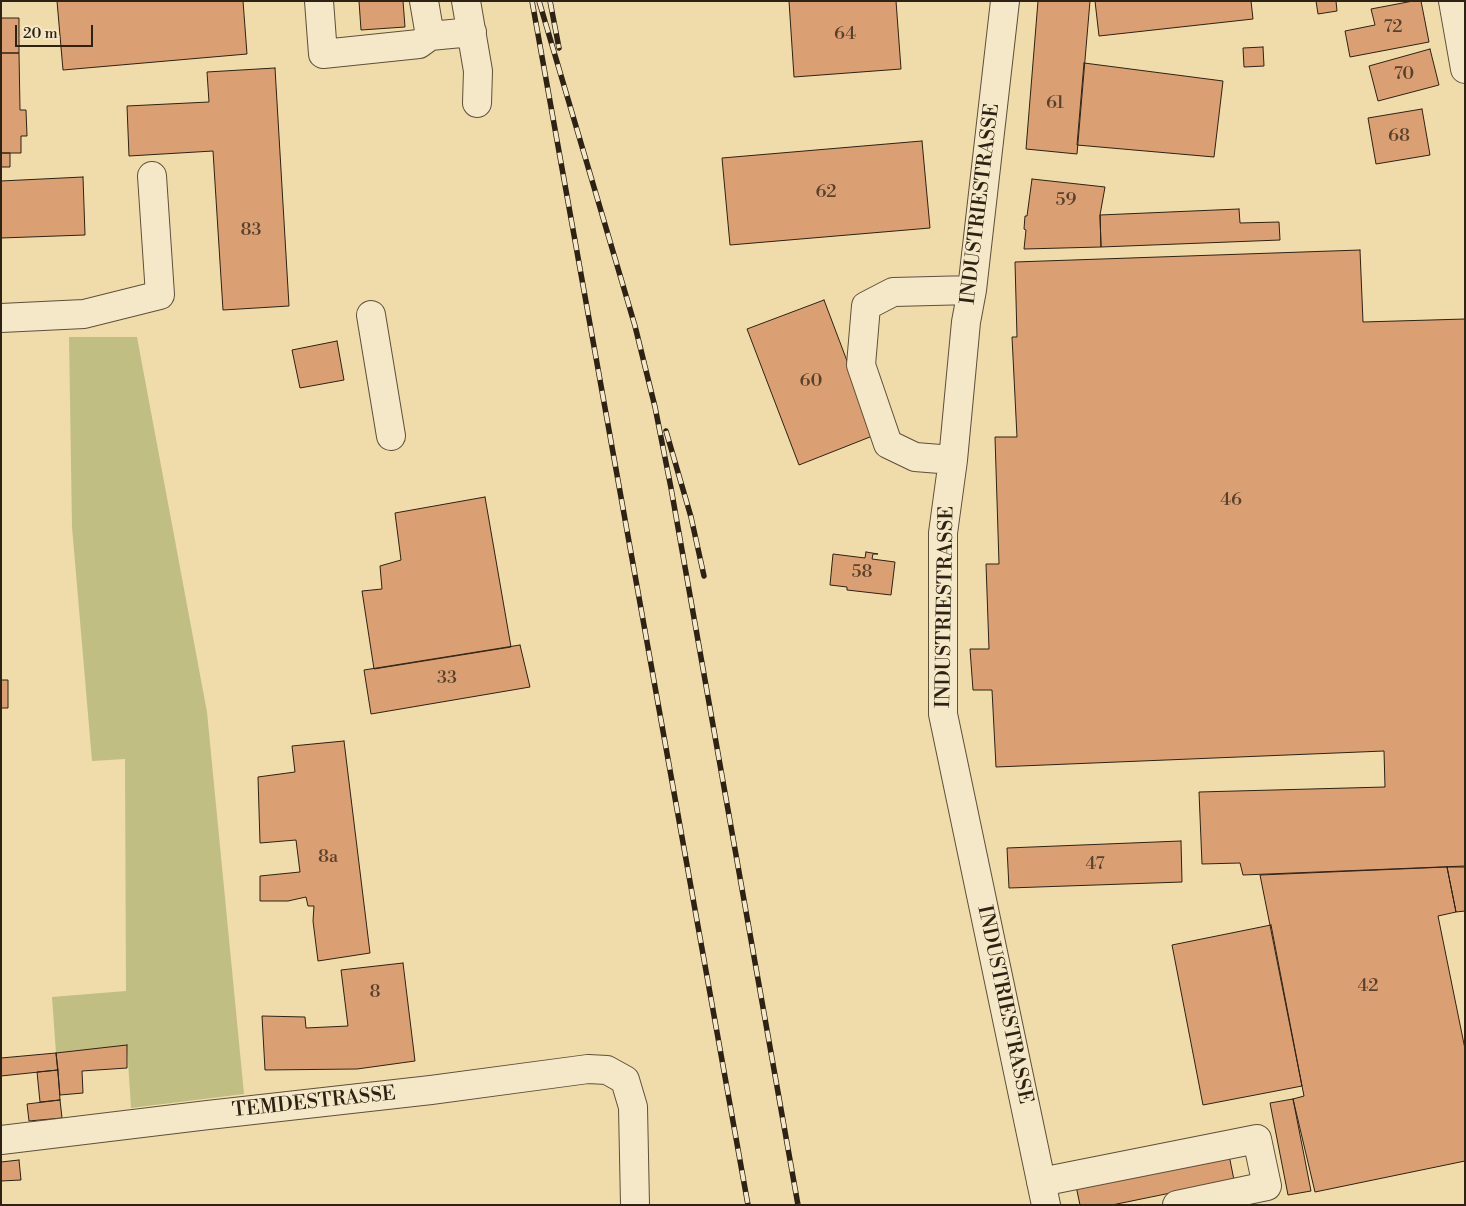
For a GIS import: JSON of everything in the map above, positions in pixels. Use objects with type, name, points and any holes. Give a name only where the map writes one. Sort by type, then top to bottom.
[{"type":"street","points":[[319,1],[323,54],[419,44],[430,36],[472,32]]},
{"type":"street","points":[[424,1],[430,36]]},
{"type":"street","points":[[466,1],[478,71],[477,103]]},
{"type":"street","name":"INDUSTRIESTRASSE","points":[[1004,1],[943,532],[943,714],[1044,1193]]},
{"type":"street","points":[[1453,1],[1465,69]]},
{"type":"street","points":[[1,318],[84,314],[160,295],[152,176]]},
{"type":"street","points":[[952,460],[915,457],[888,444],[861,365],[866,306],[893,292],[972,290]]},
{"type":"street","points":[[371,315],[391,436]]},
{"type":"street","name":"TEMDESTRASSE","points":[[1,1140],[208,1114],[431,1090],[588,1069],[608,1070],[625,1080],[632,1107],[635,1205]]},
{"type":"street","points":[[1044,1193],[1257,1139],[1267,1186],[1177,1205]]},
{"type":"shaded area","points":[[69,337],[137,337],[207,712],[244,1094],[131,1108],[127,1045],[56,1053],[52,997],[126,991],[125,759],[92,761],[72,527]]},
{"type":"building","points":[[57,1],[243,1],[247,54],[63,70]]},
{"type":"building","points":[[359,1],[403,1],[405,27],[361,30]]},
{"type":"building","points":[[789,1],[896,1],[901,69],[794,77]]},
{"type":"building","points":[[1038,1],[1090,1],[1077,154],[1026,149]]},
{"type":"building","points":[[1095,1],[1251,1],[1253,19],[1099,36]]},
{"type":"building","points":[[1316,1],[1336,1],[1337,11],[1318,14]]},
{"type":"building","points":[[1421,1],[1429,42],[1350,57],[1345,31],[1375,25],[1371,9]]},
{"type":"building","points":[[1,18],[19,18],[19,53],[1,53]]},
{"type":"building","points":[[1263,47],[1264,66],[1244,67],[1243,48]]},
{"type":"building","points":[[1430,49],[1439,85],[1378,101],[1369,66]]},
{"type":"building","points":[[1,53],[19,53],[20,110],[26,110],[27,136],[21,136],[21,153],[1,153]]},
{"type":"building","points":[[1084,63],[1223,81],[1214,157],[1077,145]]},
{"type":"building","points":[[275,68],[289,306],[223,310],[213,151],[129,156],[127,106],[209,102],[207,72]]},
{"type":"building","points":[[1422,109],[1430,155],[1376,164],[1368,118]]},
{"type":"building","points":[[922,141],[930,228],[730,245],[722,158]]},
{"type":"building","points":[[1,153],[10,153],[10,167],[1,167]]},
{"type":"building","points":[[83,177],[85,235],[1,238],[1,181]]},
{"type":"building","points":[[1032,179],[1105,187],[1100,215],[1101,247],[1024,249],[1025,216],[1027,216]]},
{"type":"building","points":[[1239,209],[1240,223],[1279,222],[1280,240],[1101,247],[1100,215]]},
{"type":"building","points":[[1360,250],[1363,322],[1465,319],[1465,866],[1243,875],[1240,863],[1202,864],[1199,792],[1385,787],[1384,751],[996,767],[992,690],[973,690],[970,649],[989,649],[986,564],[999,564],[995,437],[1017,437],[1012,337],[1017,337],[1015,262]]},
{"type":"building","points":[[824,300],[875,435],[799,465],[747,329]]},
{"type":"building","points":[[337,341],[344,380],[300,388],[292,350]]},
{"type":"building","points":[[485,497],[511,647],[374,669],[362,591],[382,589],[380,566],[401,560],[395,513]]},
{"type":"building","points":[[866,552],[878,554],[873,554],[872,559],[895,562],[891,595],[847,590],[847,587],[830,585],[833,554],[865,558]]},
{"type":"building","points":[[520,645],[530,687],[371,714],[364,670]]},
{"type":"building","points":[[1,680],[8,680],[8,708],[1,708]]},
{"type":"building","points":[[344,741],[370,953],[318,961],[313,921],[314,906],[308,906],[306,897],[288,901],[260,901],[260,876],[300,872],[296,840],[260,843],[258,777],[295,772],[292,746]]},
{"type":"building","points":[[1181,841],[1182,882],[1009,888],[1007,848]]},
{"type":"building","points":[[1447,867],[1456,912],[1438,916],[1465,1049],[1465,1161],[1315,1192],[1293,1099],[1304,1096],[1260,875]]},
{"type":"building","points":[[1447,867],[1465,867],[1465,911],[1456,912]]},
{"type":"building","points":[[1271,925],[1302,1086],[1203,1105],[1172,945]]},
{"type":"building","points":[[403,963],[415,1061],[357,1069],[265,1070],[262,1016],[305,1017],[306,1028],[348,1026],[341,970]]},
{"type":"building","points":[[127,1045],[127,1068],[82,1071],[83,1093],[60,1095],[56,1053]]},
{"type":"building","points":[[56,1053],[58,1070],[1,1076],[1,1058]]},
{"type":"building","points":[[58,1070],[60,1100],[40,1102],[37,1072]]},
{"type":"building","points":[[1293,1099],[1311,1191],[1288,1195],[1270,1103]]},
{"type":"building","points":[[60,1100],[62,1118],[29,1121],[27,1104]]},
{"type":"building","points":[[1229,1155],[1234,1180],[1112,1205],[1080,1205],[1076,1186]]},
{"type":"building","points":[[19,1160],[21,1180],[1,1181],[1,1162]]},
{"type":"railway","points":[[532,1],[748,1205]]},
{"type":"railway","points":[[539,1],[635,326],[655,407],[798,1205]]},
{"type":"railway","points":[[550,1],[559,48]]},
{"type":"railway","points":[[666,431],[691,517],[704,576]]}]
